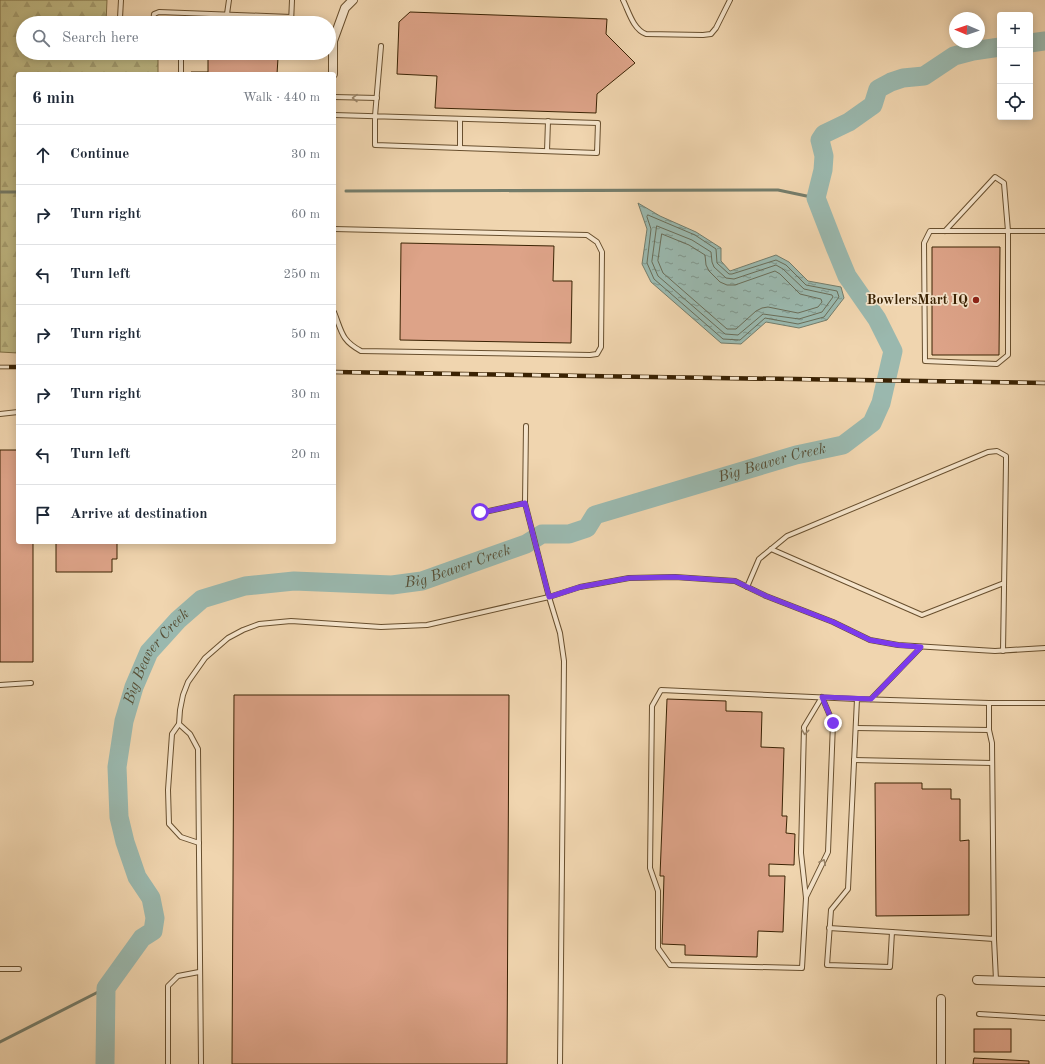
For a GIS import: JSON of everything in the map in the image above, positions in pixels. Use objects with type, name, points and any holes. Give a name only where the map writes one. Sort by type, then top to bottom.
[{"type":"street","points":[[336,32],[346,8],[352,0]]},
{"type":"street","points":[[332,60],[332,72]]},
{"type":"street","points":[[976,980],[1045,982]]},
{"type":"street","points":[[941,999],[941,1064]]},
{"type":"lane","points":[[120,16],[121,0]]},
{"type":"lane","points":[[228,14],[229,0]]},
{"type":"lane","points":[[154,16],[154,14],[159,12],[291,16],[292,0]]},
{"type":"lane","points":[[623,0],[636,28],[640,32],[646,34],[703,35],[711,34],[716,28],[730,0]]},
{"type":"lane","points":[[336,115],[375,116],[460,119],[598,122],[597,153],[375,145],[375,116],[381,46]]},
{"type":"lane","points":[[181,60],[181,72]]},
{"type":"lane","points":[[336,97],[377,98]]},
{"type":"lane","points":[[460,119],[460,148]]},
{"type":"lane","points":[[547,151],[548,121]]},
{"type":"lane","points":[[945,231],[995,177],[1004,183],[1008,231],[1008,355],[997,364],[925,361],[924,244],[930,231],[945,231],[1008,231],[1045,231]]},
{"type":"lane","points":[[336,229],[587,235],[597,242],[602,252],[601,347],[597,354],[590,355],[361,351],[350,345],[345,340],[336,317]]},
{"type":"lane","points":[[0,414],[16,412]]},
{"type":"lane","points":[[526,426],[525,503],[549,597],[560,633],[564,661],[560,1064]]},
{"type":"lane","points":[[747,587],[759,559],[787,536],[988,452],[997,451],[1006,456],[1003,651]]},
{"type":"lane","points":[[480,512],[525,503]]},
{"type":"lane","points":[[771,549],[922,615],[1004,583]]},
{"type":"lane","points":[[199,843],[181,837],[169,824],[168,790],[172,734],[179,724],[180,710],[186,688],[196,669],[204,658],[228,638],[259,624],[291,620],[381,627],[413,627],[444,622],[549,597],[580,587],[629,578],[674,577],[735,581],[766,596],[833,622],[870,640],[921,647],[1003,651],[1045,648]]},
{"type":"lane","points":[[871,699],[921,647]]},
{"type":"lane","points":[[0,684],[31,683]]},
{"type":"lane","points":[[822,697],[804,727],[801,853],[806,898],[802,968],[670,965],[658,948],[658,891],[650,868],[652,706],[661,690],[822,697],[857,699],[1045,703]]},
{"type":"lane","points":[[806,898],[828,852],[833,723],[822,697]]},
{"type":"lane","points":[[857,699],[848,889],[831,910],[827,965],[890,967],[892,932]]},
{"type":"lane","points":[[989,703],[989,730],[992,743],[994,939],[996,980]]},
{"type":"lane","points":[[179,724],[190,734],[198,749],[201,1064]]},
{"type":"lane","points":[[856,728],[989,730]]},
{"type":"lane","points":[[854,760],[992,763]]},
{"type":"lane","points":[[829,928],[994,939]]},
{"type":"lane","points":[[0,969],[19,969]]},
{"type":"lane","points":[[168,1064],[168,986],[178,976],[199,972]]},
{"type":"lane","points":[[979,1014],[1045,1018]]},
{"type":"green space","points":[[0,0],[107,0],[106,16],[16,16],[16,60],[158,60],[158,72],[16,72],[16,353],[0,352]]},
{"type":"water","points":[[638,203],[660,216],[696,232],[721,248],[721,261],[730,271],[776,255],[789,262],[808,281],[841,287],[844,298],[827,320],[799,328],[766,322],[741,344],[721,343],[651,282],[642,264],[647,229]]},
{"type":"building","points":[[410,12],[607,19],[606,34],[635,63],[597,94],[596,113],[435,108],[437,76],[397,74],[399,22]]},
{"type":"building","points":[[208,60],[278,60],[277,72],[208,72]]},
{"type":"building","points":[[401,243],[554,246],[553,281],[572,281],[571,343],[400,340]]},
{"type":"building","points":[[932,247],[1000,247],[999,355],[932,355]]},
{"type":"building","points":[[0,450],[16,450],[16,544],[33,544],[33,662],[0,662]]},
{"type":"building","points":[[56,544],[117,544],[117,559],[112,559],[112,572],[56,572]]},
{"type":"building","points":[[234,695],[509,695],[507,1064],[232,1064]]},
{"type":"building","points":[[667,699],[726,701],[726,711],[762,712],[761,747],[784,748],[782,816],[787,816],[786,833],[795,834],[794,865],[769,864],[769,876],[785,876],[783,932],[758,931],[757,957],[685,955],[685,945],[662,944],[664,876],[660,876]]},
{"type":"building","points":[[875,783],[922,783],[922,789],[951,789],[951,799],[960,799],[960,841],[969,840],[969,915],[876,916]]},
{"type":"building","points":[[974,1029],[1011,1029],[1011,1052],[974,1052]]},
{"type":"building","points":[[974,1058],[1029,1061],[1029,1064],[973,1064]]},
{"type":"waterway","name":"Big Beaver Creek","points":[[1033,43],[1045,41]]},
{"type":"waterway","name":"Big Beaver Creek","points":[[105,1064],[106,988],[142,938],[153,931],[155,918],[151,898],[137,877],[125,842],[119,817],[117,767],[124,721],[134,687],[149,652],[178,620],[202,599],[245,586],[294,581],[392,585],[422,581],[526,544],[542,534],[569,534],[587,528],[595,515],[796,455],[843,445],[872,423],[881,403],[893,351],[877,319],[847,276],[816,198],[823,170],[824,156],[820,140],[824,134],[849,122],[873,105],[878,89],[891,82],[903,78],[924,76],[954,56],[997,47]]},
{"type":"waterway","points":[[346,191],[778,190],[816,198]]},
{"type":"waterway","points":[[0,192],[16,192]]},
{"type":"waterway","name":"Big Beaver Creek","points":[[0,1042],[106,988]]},
{"type":"railway","points":[[0,367],[16,367]]},
{"type":"railway","points":[[336,372],[1045,383]]},
{"type":"place","name":"BowlersMart IQ","points":[[976,300]]},
{"type":"route","points":[[480,512],[525,503],[549,597],[580,587],[629,578],[674,577],[735,581],[766,596],[833,622],[870,640],[921,647],[871,699],[822,697],[833,723]]}]
